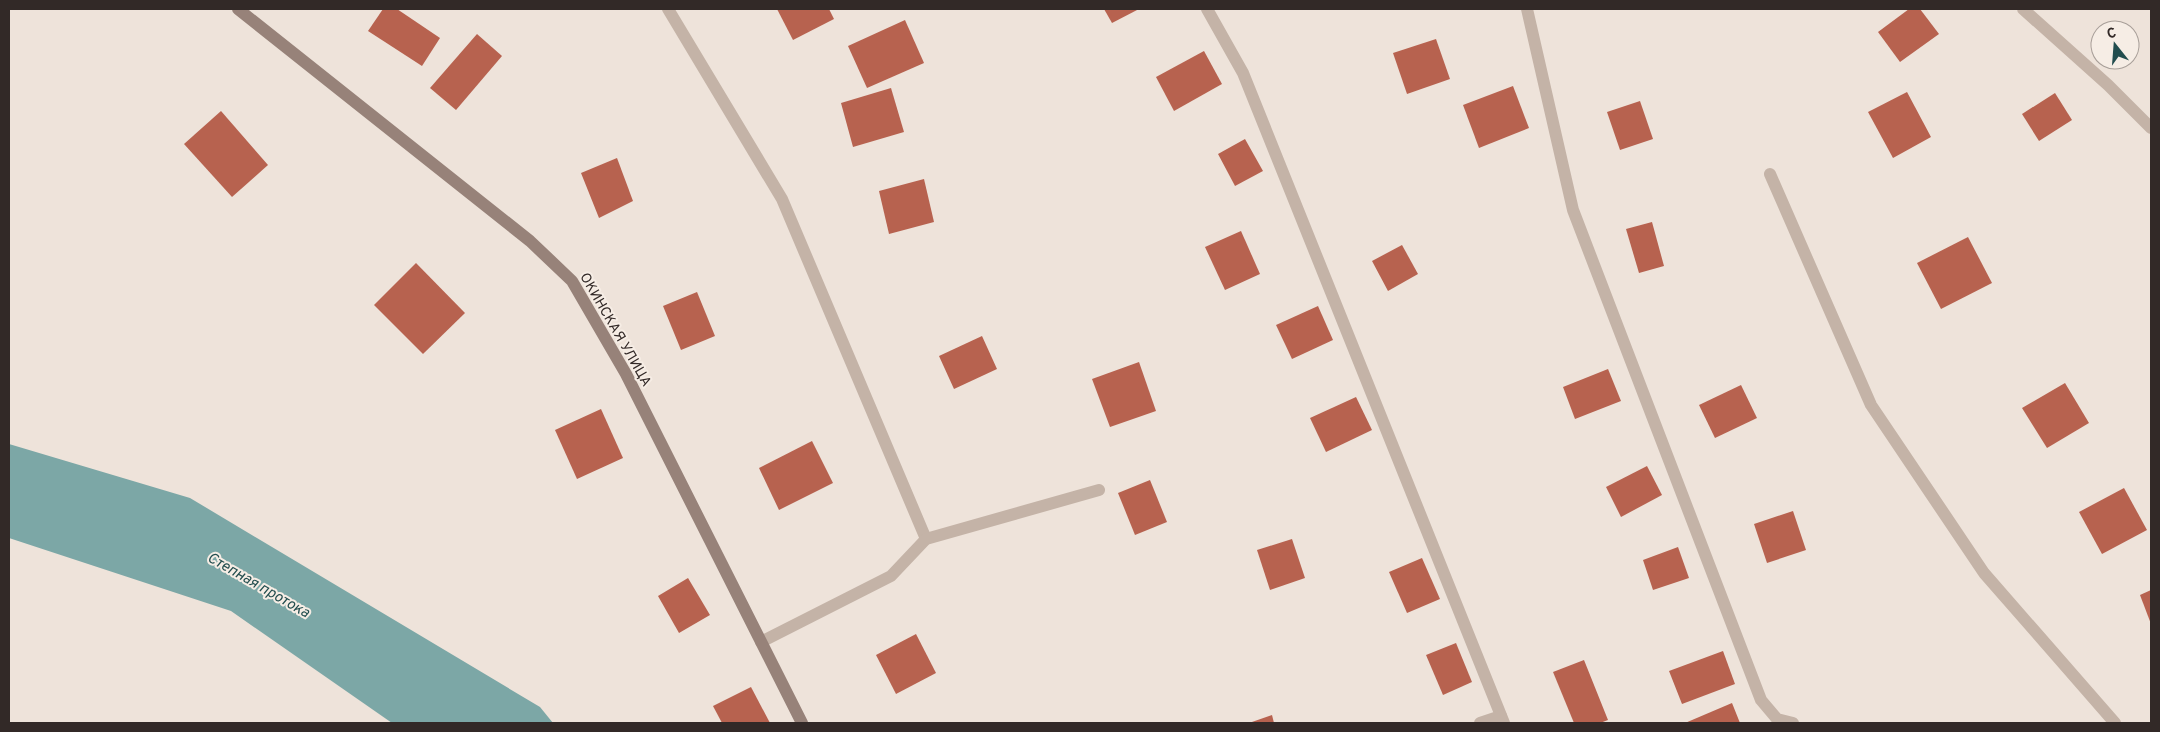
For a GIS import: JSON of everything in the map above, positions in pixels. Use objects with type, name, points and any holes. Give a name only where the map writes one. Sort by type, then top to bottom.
[{"type":"street","name":"ОКИНСКАЯ УЛИЦА","points":[[238,9],[530,241],[572,281],[626,374],[802,723]]},
{"type":"street","points":[[668,9],[782,199],[926,539]]},
{"type":"street","points":[[1207,9],[1243,73],[1503,720],[1480,723]]},
{"type":"street","points":[[1527,9],[1573,210],[1761,700],[1777,719],[1793,723]]},
{"type":"street","points":[[2022,9],[2108,85],[2151,128]]},
{"type":"street","points":[[1770,174],[1871,405],[1984,573],[2115,723]]},
{"type":"street","points":[[761,642],[890,576],[926,539],[1099,490]]},
{"type":"water","name":"Степная протока","points":[[9,444],[190,498],[540,707],[553,723],[392,723],[231,611],[9,538]]},
{"type":"building","points":[[383,9],[397,9],[440,38],[422,66],[368,31]]},
{"type":"building","points":[[777,9],[829,9],[834,19],[793,40]]},
{"type":"building","points":[[1104,9],[1139,9],[1112,23]]},
{"type":"building","points":[[1909,9],[1920,9],[1939,34],[1900,62],[1878,32]]},
{"type":"building","points":[[905,20],[924,63],[867,88],[848,46]]},
{"type":"building","points":[[477,34],[502,56],[456,110],[430,88]]},
{"type":"building","points":[[1436,39],[1450,79],[1407,94],[1393,53]]},
{"type":"building","points":[[1204,51],[1222,84],[1174,111],[1156,77]]},
{"type":"building","points":[[1513,86],[1529,128],[1479,148],[1463,105]]},
{"type":"building","points":[[891,88],[904,132],[853,147],[841,103]]},
{"type":"building","points":[[1907,92],[1931,137],[1893,158],[1868,112]]},
{"type":"building","points":[[2055,93],[2072,120],[2039,141],[2022,114]]},
{"type":"building","points":[[1640,101],[1653,139],[1620,150],[1607,112]]},
{"type":"building","points":[[221,111],[268,165],[232,197],[184,144]]},
{"type":"building","points":[[1245,139],[1263,171],[1235,186],[1218,154]]},
{"type":"building","points":[[617,158],[633,201],[599,218],[581,173]]},
{"type":"building","points":[[924,179],[934,222],[889,234],[879,191]]},
{"type":"building","points":[[1652,222],[1664,266],[1639,273],[1626,229]]},
{"type":"building","points":[[1241,231],[1260,274],[1225,290],[1205,247]]},
{"type":"building","points":[[1968,237],[1992,283],[1941,309],[1917,263]]},
{"type":"building","points":[[1402,245],[1418,274],[1388,291],[1372,261]]},
{"type":"building","points":[[416,263],[465,313],[423,354],[374,305]]},
{"type":"building","points":[[697,292],[715,336],[681,350],[663,306]]},
{"type":"building","points":[[1318,306],[1333,340],[1292,359],[1276,325]]},
{"type":"building","points":[[982,336],[997,369],[954,389],[939,356]]},
{"type":"building","points":[[1139,362],[1156,411],[1110,427],[1092,379]]},
{"type":"building","points":[[1608,369],[1621,401],[1575,419],[1563,387]]},
{"type":"building","points":[[2065,383],[2089,423],[2047,448],[2022,408]]},
{"type":"building","points":[[1741,385],[1757,418],[1715,438],[1699,405]]},
{"type":"building","points":[[1356,397],[1372,430],[1326,452],[1310,418]]},
{"type":"building","points":[[601,409],[623,458],[577,479],[555,430]]},
{"type":"building","points":[[812,441],[833,483],[779,510],[759,468]]},
{"type":"building","points":[[1647,466],[1662,495],[1621,517],[1606,487]]},
{"type":"building","points":[[1150,480],[1167,522],[1135,535],[1118,493]]},
{"type":"building","points":[[2124,488],[2147,530],[2102,554],[2079,512]]},
{"type":"building","points":[[1793,511],[1806,550],[1767,563],[1754,524]]},
{"type":"building","points":[[1292,539],[1305,578],[1270,590],[1257,550]]},
{"type":"building","points":[[1678,547],[1689,578],[1653,590],[1643,560]]},
{"type":"building","points":[[1422,558],[1440,599],[1407,613],[1389,572]]},
{"type":"building","points":[[688,578],[710,615],[679,633],[658,596]]},
{"type":"building","points":[[2151,590],[2151,624],[2140,595]]},
{"type":"building","points":[[916,634],[936,673],[896,694],[876,655]]},
{"type":"building","points":[[1456,643],[1472,682],[1443,695],[1426,655]]},
{"type":"building","points":[[1723,651],[1735,684],[1682,704],[1669,671]]},
{"type":"building","points":[[1584,660],[1608,720],[1600,723],[1574,723],[1553,672]]},
{"type":"building","points":[[751,687],[770,723],[722,723],[713,706]]},
{"type":"building","points":[[1732,703],[1740,723],[1685,723]]},
{"type":"building","points":[[1272,715],[1274,723],[1249,723]]}]
